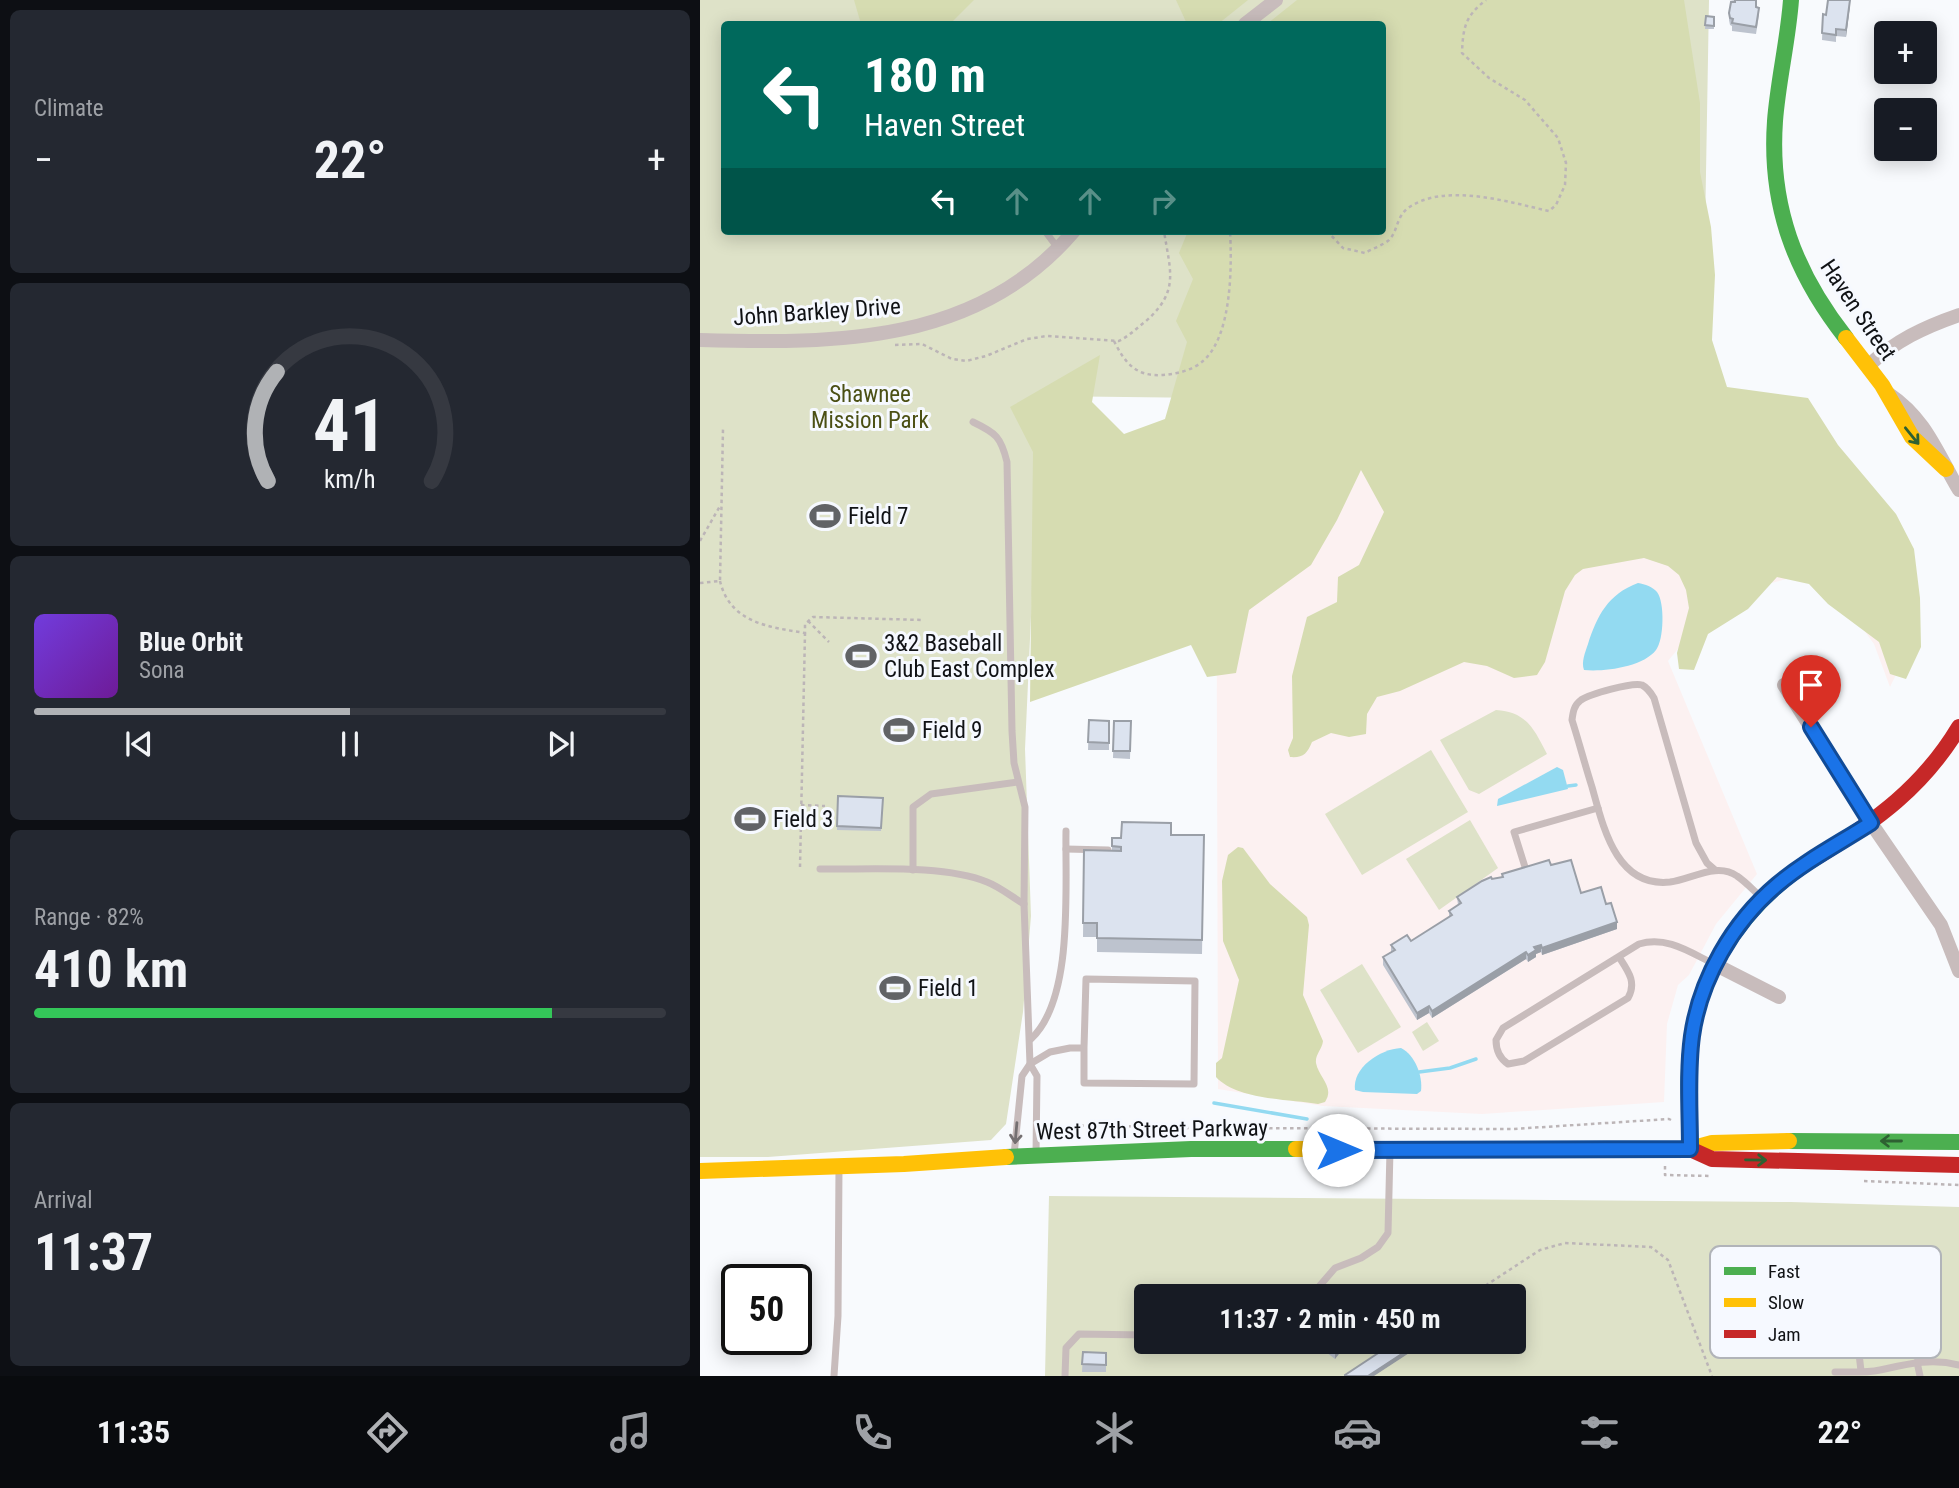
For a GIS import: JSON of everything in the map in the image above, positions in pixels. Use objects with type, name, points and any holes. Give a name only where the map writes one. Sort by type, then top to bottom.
[{"type":"main road","name":"Haven Street","points":[[1791,0],[1775,120],[1775,172],[1788,234],[1807,281],[1889,394],[1906,430],[1933,460],[1946,468]]},
{"type":"main road","points":[[1690,1149],[1692,1040],[1701,1000],[1727,941],[1762,898],[1791,874],[1905,798],[1920,784],[1959,727]]},
{"type":"main road","name":"West 87th Street Parkway","points":[[700,1171],[1216,1149],[1690,1149],[1712,1143],[1753,1141],[1959,1142]]},
{"type":"main road","name":"West 87th Street Parkway","points":[[1690,1149],[1712,1159],[1959,1165]]},
{"type":"street","points":[[1249,21],[1276,0]]},
{"type":"street","name":"John Barkley Drive","points":[[700,340],[817,340],[880,335],[914,328],[951,317],[1015,284],[1070,235]]},
{"type":"street","points":[[1868,366],[1886,349],[1907,336],[1959,315]]},
{"type":"street","name":"Haven Street","points":[[1946,468],[1959,490]]},
{"type":"street","points":[[1784,685],[1871,823],[1941,925],[1959,971]]},
{"type":"street","points":[[1716,965],[1779,997]]},
{"type":"lane","points":[[1048,235],[1058,248]]},
{"type":"lane","points":[[973,422],[992,432],[1002,443],[1007,463],[1012,731],[1018,782],[1025,807],[1024,904],[1030,1064],[1037,1076],[1036,1155]]},
{"type":"lane","points":[[1715,870],[1669,882],[1658,882],[1638,874],[1614,852],[1608,842],[1572,720],[1574,707],[1583,699],[1629,685],[1643,685],[1654,698],[1699,852],[1715,870],[1738,876],[1762,898]]},
{"type":"lane","points":[[913,870],[913,807],[931,794],[1018,782]]},
{"type":"lane","points":[[1525,867],[1514,832],[1598,808]]},
{"type":"lane","points":[[1031,1039],[1041,1029],[1063,964],[1066,831]]},
{"type":"lane","points":[[1066,849],[1108,850]]},
{"type":"lane","points":[[820,869],[913,870],[968,876],[988,882],[1024,904]]},
{"type":"lane","points":[[1619,957],[1633,982],[1628,998],[1524,1061],[1508,1063],[1503,1060],[1496,1040],[1503,1028],[1639,944],[1657,940],[1667,942],[1716,965]]},
{"type":"lane","points":[[1086,979],[1195,981],[1194,1084],[1084,1083],[1084,1048],[1086,979]]},
{"type":"lane","points":[[1014,1156],[1022,1076],[1030,1064],[1060,1049],[1084,1048]]},
{"type":"lane","points":[[1321,1284],[1335,1268],[1361,1258],[1378,1247],[1388,1233],[1390,1150]]},
{"type":"lane","points":[[834,1376],[838,1316],[839,1167]]},
{"type":"lane","points":[[1065,1376],[1066,1348],[1079,1334],[1134,1335]]},
{"type":"lane","points":[[1860,1358],[1861,1371]]},
{"type":"lane","points":[[1835,1372],[1847,1374],[1917,1362],[1936,1361],[1959,1365]]},
{"type":"lane","points":[[1917,1362],[1920,1376]]},
{"type":"path","points":[[1331,235],[1343,247],[1365,253],[1389,240],[1400,215],[1410,207],[1440,196],[1493,198],[1549,211],[1556,205],[1565,185],[1566,163],[1558,138],[1525,100],[1489,78],[1462,53],[1463,25],[1486,0]]},
{"type":"path","points":[[885,346],[922,344],[952,359],[966,361],[1027,339],[1047,336],[1114,341],[1126,338],[1153,314],[1169,292],[1172,272],[1165,235]]},
{"type":"path","points":[[1114,341],[1124,360],[1137,370],[1149,374],[1191,369],[1205,359],[1216,342],[1224,318],[1228,293],[1230,235]]},
{"type":"path","points":[[723,429],[720,581],[723,594],[748,620],[767,627],[805,633]]},
{"type":"path","points":[[700,541],[722,503]]},
{"type":"path","points":[[700,583],[720,581]]},
{"type":"path","points":[[800,867],[804,624],[813,617],[923,620]]},
{"type":"path","points":[[808,621],[829,642]]},
{"type":"path","points":[[801,805],[825,806]]},
{"type":"path","points":[[1036,1134],[1055,1127],[1093,1125],[1185,1128],[1513,1129],[1670,1119],[1673,1121]]},
{"type":"path","points":[[1488,1284],[1540,1250],[1565,1243],[1651,1247],[1668,1260],[1712,1376]]},
{"type":"shaded area","points":[[1216,398],[1797,405],[1910,646],[1890,687],[1874,644],[1836,592],[1805,574],[1753,588],[1708,612],[1668,661],[1757,874],[1716,924],[1689,975],[1678,985],[1667,1024],[1664,1102],[1482,1114],[1323,1106],[1218,1089]]},
{"type":"green space","name":"Shawnee Mission Park","points":[[700,0],[1709,0],[1702,404],[1041,396],[1025,749],[1031,916],[1023,1012],[1006,1124],[991,1140],[768,1157],[700,1157]]},
{"type":"green space","points":[[854,0],[974,0],[953,21],[860,21]]},
{"type":"green space","points":[[1176,0],[1248,0],[1222,21],[1186,21]]},
{"type":"green space","points":[[1297,0],[1684,0],[1700,103],[1700,172],[1711,227],[1715,275],[1712,340],[1727,387],[1808,398],[1838,445],[1896,514],[1914,549],[1920,598],[1921,647],[1906,679],[1890,674],[1879,642],[1828,604],[1809,584],[1777,577],[1748,609],[1708,634],[1694,670],[1679,669],[1677,653],[1689,608],[1686,590],[1679,575],[1668,566],[1644,558],[1583,569],[1575,575],[1565,591],[1545,662],[1537,675],[1514,678],[1487,666],[1464,662],[1400,691],[1377,697],[1367,714],[1366,734],[1349,737],[1331,733],[1312,742],[1304,754],[1290,757],[1288,750],[1293,738],[1292,676],[1307,617],[1337,602],[1338,577],[1359,565],[1384,512],[1361,470],[1311,565],[1249,610],[1236,673],[1207,677],[1191,645],[1030,702],[1033,452],[1010,407],[1100,355],[1092,402],[1124,434],[1165,419],[1187,342],[1176,321],[1193,279],[1179,253],[1186,235],[1386,235],[1386,21],[1271,21]]},
{"type":"green space","points":[[1496,710],[1515,714],[1528,723],[1547,754],[1479,794],[1469,790],[1440,740]]},
{"type":"green space","points":[[1431,750],[1468,812],[1362,875],[1325,814]]},
{"type":"green space","points":[[1470,820],[1498,868],[1439,910],[1406,859]]},
{"type":"green space","points":[[1238,847],[1243,848],[1270,884],[1307,917],[1309,925],[1303,995],[1323,1041],[1316,1063],[1327,1087],[1328,1097],[1325,1102],[1318,1104],[1250,1094],[1225,1085],[1216,1077],[1216,1063],[1222,1058],[1239,980],[1223,941],[1222,881],[1228,855]]},
{"type":"green space","points":[[1362,964],[1401,1027],[1358,1053],[1320,990]]},
{"type":"green space","points":[[1427,1022],[1439,1041],[1423,1051],[1412,1032]]},
{"type":"green space","points":[[1049,1196],[1791,1202],[1959,1207],[1959,1376],[1045,1376]]},
{"type":"water","points":[[1638,583],[1653,589],[1660,597],[1662,630],[1656,650],[1642,661],[1633,664],[1612,669],[1584,670],[1585,654],[1600,615],[1619,593]]},
{"type":"water","points":[[1557,767],[1563,770],[1568,789],[1497,806],[1498,799]]},
{"type":"water","points":[[1401,1048],[1417,1066],[1421,1091],[1417,1094],[1355,1090],[1358,1074],[1369,1061],[1385,1052]]},
{"type":"building","points":[[1756,0],[1756,7],[1759,8],[1756,27],[1732,23],[1733,19],[1729,13],[1731,2]]},
{"type":"building","points":[[1828,0],[1850,0],[1846,30],[1836,29],[1836,35],[1822,33],[1823,14],[1826,15]]},
{"type":"building","points":[[1706,16],[1714,17],[1714,26],[1705,25]]},
{"type":"building","points":[[1089,720],[1109,721],[1109,743],[1088,742]]},
{"type":"building","points":[[1114,721],[1131,721],[1130,751],[1113,751]]},
{"type":"building","points":[[838,796],[883,798],[881,828],[837,826]]},
{"type":"building","points":[[1122,822],[1171,823],[1171,835],[1204,835],[1202,940],[1097,938],[1097,923],[1083,923],[1084,850],[1121,851],[1121,847],[1112,846],[1112,838],[1121,838]]},
{"type":"building","points":[[1549,860],[1551,865],[1571,860],[1581,893],[1601,887],[1606,904],[1611,903],[1617,922],[1542,948],[1541,945],[1534,947],[1536,950],[1528,955],[1526,952],[1432,1011],[1429,1006],[1417,1013],[1383,957],[1395,950],[1391,945],[1407,935],[1411,941],[1452,915],[1449,911],[1461,903],[1457,897],[1482,881],[1491,877],[1503,877],[1502,874]]},
{"type":"building","points":[[1083,1352],[1106,1353],[1106,1365],[1082,1364]]},
{"type":"building","points":[[1377,1354],[1402,1354],[1368,1376],[1345,1375]]},
{"type":"waterway","points":[[1568,786],[1576,785]]},
{"type":"waterway","points":[[1419,1072],[1450,1068],[1476,1059]]},
{"type":"waterway","points":[[1214,1103],[1307,1119]]},
{"type":"traffic: fast","points":[[1791,0],[1775,121],[1776,182],[1781,210],[1800,263],[1828,314],[1846,338]]},
{"type":"traffic: fast","points":[[1690,1149],[1690,1050],[1698,1008],[1707,981],[1720,956],[1752,911],[1793,873],[1817,857]]},
{"type":"traffic: fast","points":[[1789,1141],[1959,1142]]},
{"type":"traffic: fast","points":[[1006,1157],[1191,1149],[1296,1149]]},
{"type":"traffic: slow","points":[[1846,338],[1882,385],[1912,437],[1946,469]]},
{"type":"traffic: slow","points":[[1296,1149],[1690,1149],[1712,1143],[1789,1141]]},
{"type":"traffic: slow","points":[[700,1171],[904,1164],[1006,1157]]},
{"type":"traffic: jam","points":[[1817,857],[1897,801],[1930,768],[1959,727]]},
{"type":"traffic: jam","points":[[1690,1149],[1712,1159],[1959,1165]]},
{"type":"place","name":"Field 7","points":[[825,516]]},
{"type":"place","name":"3&2 Baseball Club East Complex","points":[[861,656]]},
{"type":"place","name":"Field 9","points":[[899,730]]},
{"type":"place","name":"Field 3","points":[[750,819]]},
{"type":"place","name":"Field 1","points":[[895,988]]},
{"type":"route","points":[[1338,1150],[1690,1149],[1693,1029],[1701,1000],[1727,941],[1762,898],[1778,884],[1871,823],[1811,727]]}]
